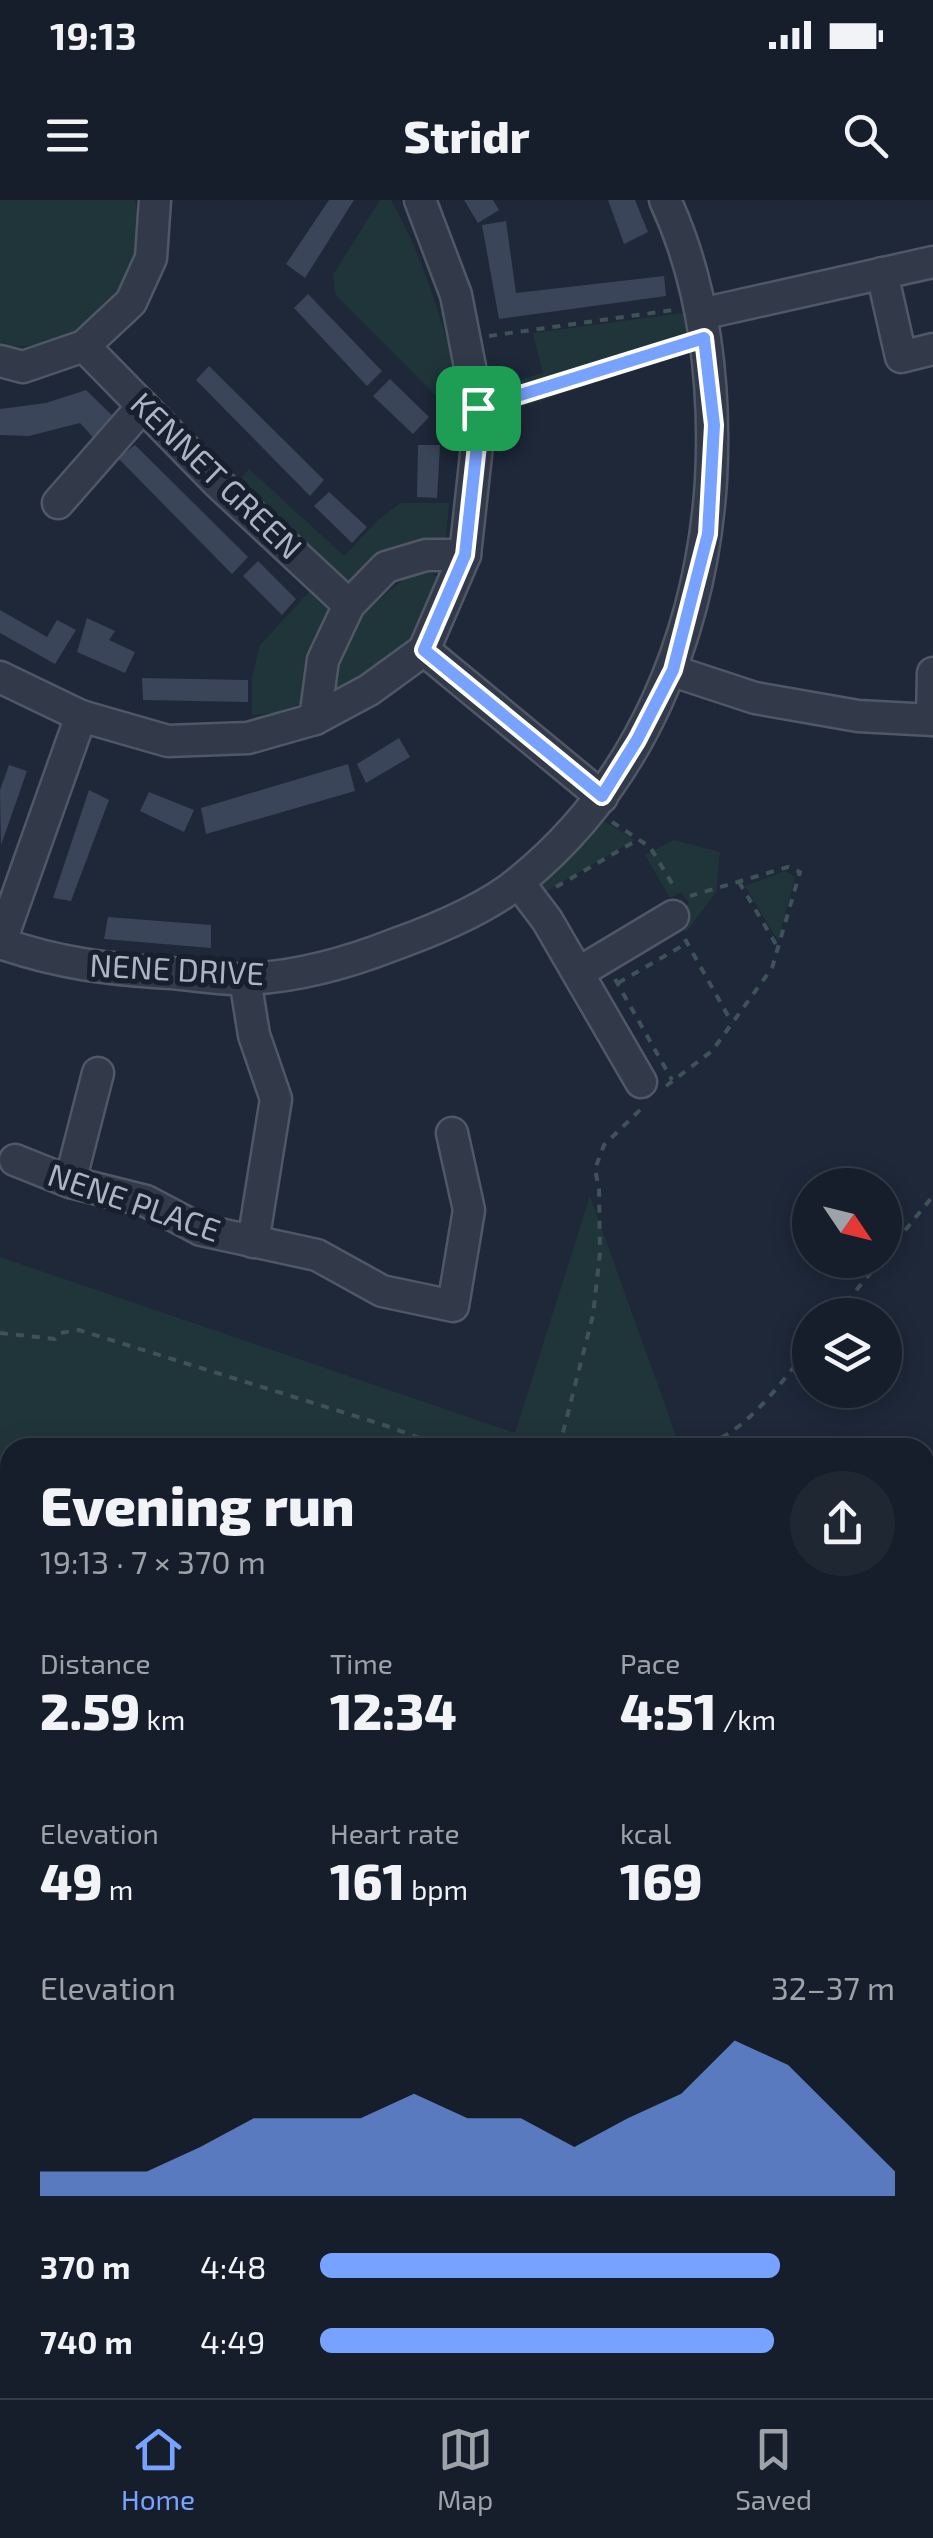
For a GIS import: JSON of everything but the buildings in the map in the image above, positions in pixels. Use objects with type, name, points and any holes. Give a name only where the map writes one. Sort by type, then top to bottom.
[{"type":"street","points":[[0,361],[23,367],[84,346],[130,302],[151,258],[155,200]]},
{"type":"street","points":[[0,677],[81,716],[168,741],[248,738],[315,718],[369,690],[424,650],[465,555],[480,418],[456,295],[420,200]]},
{"type":"street","name":"NENE DRIVE","points":[[0,943],[83,967],[245,979],[304,972],[366,956],[526,892],[602,796],[637,740],[673,670],[708,534],[714,425],[702,319],[677,209]]},
{"type":"street","points":[[702,319],[933,262]]},
{"type":"street","points":[[882,273],[901,356],[933,349]]},
{"type":"street","name":"KENNET GREEN","points":[[84,346],[219,484],[350,604]]},
{"type":"street","points":[[58,502],[143,406]]},
{"type":"street","points":[[315,718],[323,660],[350,604],[386,567],[426,555],[465,555]]},
{"type":"street","points":[[424,650],[602,796]]},
{"type":"street","points":[[673,670],[755,698],[858,716],[932,720],[933,673]]},
{"type":"street","points":[[0,943],[81,716]]},
{"type":"street","points":[[526,892],[598,978],[646,1090]]},
{"type":"street","points":[[598,978],[679,920]]},
{"type":"street","name":"NENE PLACE","points":[[245,979],[254,1034],[276,1100],[254,1242]]},
{"type":"street","points":[[70,1182],[98,1073]]},
{"type":"street","name":"NENE PLACE","points":[[15,1160],[70,1182],[146,1201],[201,1230],[317,1255],[382,1291],[453,1306],[469,1210],[452,1132]]},
{"type":"path","points":[[465,339],[702,319]]},
{"type":"path","points":[[478,408],[702,319]]},
{"type":"path","points":[[526,892],[638,840]]},
{"type":"path","points":[[561,1438],[593,1315],[600,1254],[595,1170],[604,1146],[646,1090],[673,1082],[712,1051],[772,968],[800,872],[788,867],[739,882],[598,978],[673,1082]]},
{"type":"path","points":[[739,882],[778,948]]},
{"type":"path","points":[[902,1234],[933,1196]]},
{"type":"path","points":[[850,1298],[866,1278]]},
{"type":"path","points":[[0,1333],[54,1339],[60,1333],[79,1330],[421,1438]]},
{"type":"path","points":[[717,1438],[742,1424],[792,1367]]},
{"type":"green space","points":[[0,200],[135,200],[141,234],[139,246],[122,287],[96,318],[61,338],[41,344],[0,345]]},
{"type":"green space","points":[[380,200],[391,200],[426,278],[466,414],[458,418],[335,294],[333,275]]},
{"type":"green space","points":[[682,313],[692,342],[683,353],[498,415],[494,387],[543,373],[533,333]]},
{"type":"green space","points":[[249,469],[344,556],[378,520],[401,503],[449,503],[446,539],[416,545],[355,590],[237,485]]},
{"type":"green space","points":[[416,571],[429,571],[443,581],[418,634],[399,658],[345,696],[332,686],[332,668],[347,635],[372,605]]},
{"type":"green space","points":[[315,586],[336,609],[308,676],[302,703],[274,713],[252,715],[252,677],[260,645]]},
{"type":"green space","points":[[604,821],[635,840],[543,893],[539,886]]},
{"type":"green space","points":[[674,840],[720,852],[716,892],[686,932],[676,915],[689,903],[681,892],[670,898],[645,855]]},
{"type":"green space","points":[[785,871],[795,877],[778,941],[745,886]]},
{"type":"green space","points":[[590,1196],[677,1438],[0,1438],[0,1257],[515,1433]]},
{"type":"route","points":[[704,338],[714,425],[708,534],[673,670],[637,740],[602,796],[424,650],[465,555],[478,408],[704,338]]}]
